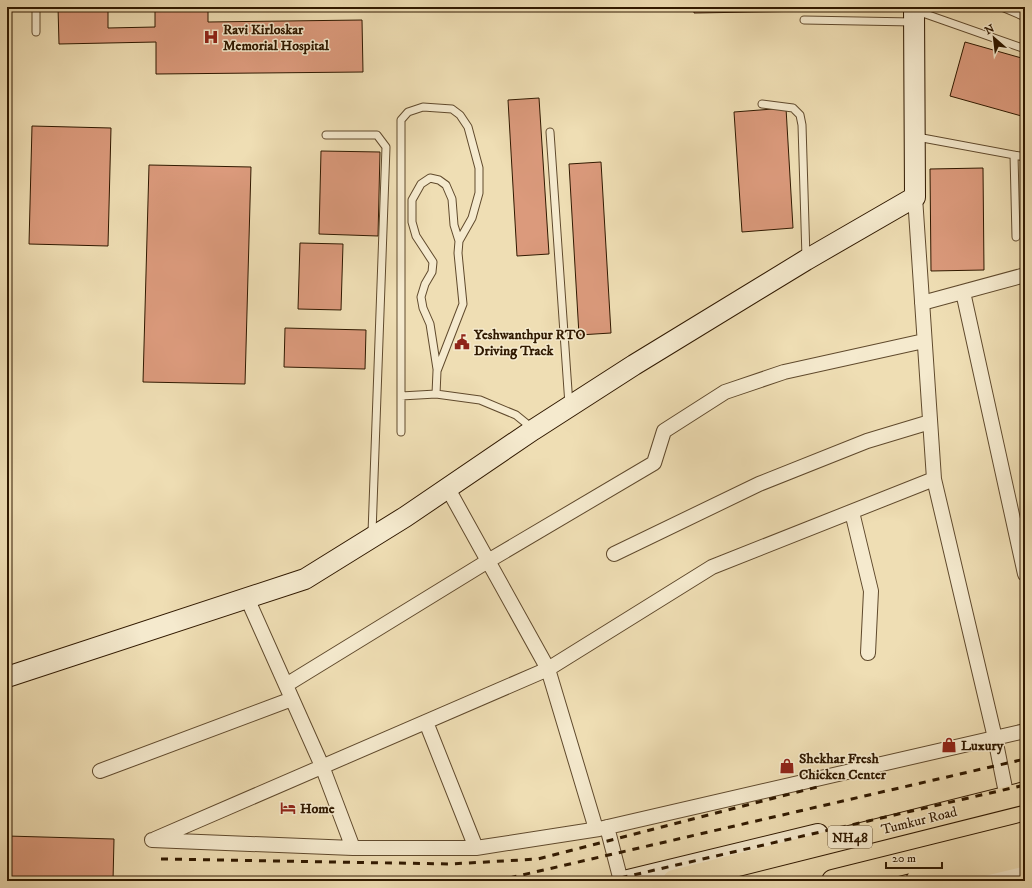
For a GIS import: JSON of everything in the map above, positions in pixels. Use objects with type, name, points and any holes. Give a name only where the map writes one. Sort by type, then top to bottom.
[{"type":"highway","name":"Tumkur Road","points":[[674,881],[1015,790]]},
{"type":"highway","points":[[731,881],[1025,808]]},
{"type":"highway","points":[[833,881],[1025,833]]},
{"type":"highway","points":[[917,881],[1018,869]]},
{"type":"street","points":[[914,13],[915,197],[934,479],[994,738],[1015,790]]},
{"type":"street","points":[[7,677],[306,579],[405,517],[569,407],[806,260],[915,197]]},
{"type":"street","points":[[922,303],[1025,275]]},
{"type":"street","points":[[963,292],[1025,574]]},
{"type":"street","points":[[286,685],[488,561],[654,463],[664,431],[725,392],[784,372],[924,341]]},
{"type":"street","points":[[614,554],[759,484],[868,441],[930,422]]},
{"type":"street","points":[[934,479],[712,567],[548,669],[152,840],[353,848],[476,848],[601,828],[1025,731]]},
{"type":"street","points":[[447,488],[548,669],[601,828],[621,881]]},
{"type":"street","points":[[852,512],[871,591],[868,653]]},
{"type":"street","points":[[247,598],[322,766],[353,848]]},
{"type":"street","points":[[100,771],[292,698]]},
{"type":"street","points":[[426,722],[476,848]]},
{"type":"street","points":[[624,881],[1015,790],[1025,782]]},
{"type":"street","points":[[977,881],[1018,869]]},
{"type":"lane","points":[[36,7],[36,32]]},
{"type":"lane","points":[[1002,7],[1025,17]]},
{"type":"lane","points":[[804,20],[914,13],[1025,49]]},
{"type":"lane","points":[[762,104],[793,108],[800,115],[802,125],[806,260]]},
{"type":"lane","points":[[401,432],[401,120],[408,112],[423,108],[452,109],[460,115],[468,127],[480,168],[479,192],[472,218],[459,241]]},
{"type":"lane","points":[[550,132],[569,407]]},
{"type":"lane","points":[[326,135],[377,135],[386,148],[372,537]]},
{"type":"lane","points":[[914,136],[1025,157]]},
{"type":"lane","points":[[1014,155],[1016,237]]},
{"type":"lane","points":[[436,394],[437,371],[430,324],[423,308],[422,297],[425,284],[432,272],[433,262],[416,236],[412,222],[412,200],[421,184],[430,178],[439,180],[446,185],[452,199],[454,225],[459,241],[458,253],[463,304],[437,371]]},
{"type":"lane","points":[[401,396],[436,394],[480,400],[516,415],[533,430]]},
{"type":"building","name":"Ravi Kirloskar Memorial Hospital","points":[[58,7],[108,7],[108,28],[155,27],[155,7],[208,7],[208,22],[362,20],[363,72],[156,74],[156,42],[59,44]]},
{"type":"building","points":[[694,7],[874,7],[874,10],[694,13]]},
{"type":"building","points":[[965,42],[1025,59],[1025,117],[950,96]]},
{"type":"building","points":[[539,98],[549,254],[517,256],[508,100]]},
{"type":"building","points":[[786,108],[793,228],[742,232],[734,112]]},
{"type":"building","points":[[32,126],[111,128],[108,246],[29,244]]},
{"type":"building","points":[[321,151],[380,152],[378,236],[319,234]]},
{"type":"building","points":[[601,162],[611,333],[579,335],[569,164]]},
{"type":"building","points":[[149,165],[251,167],[245,384],[143,382]]},
{"type":"building","points":[[983,168],[984,270],[931,271],[930,169]]},
{"type":"building","points":[[300,243],[343,244],[341,310],[298,309]]},
{"type":"building","points":[[285,328],[366,330],[365,369],[284,367]]},
{"type":"building","points":[[7,836],[114,839],[113,881],[7,881]]},
{"type":"railway","points":[[496,881],[1025,759]]},
{"type":"railway","points":[[607,881],[1025,785]]},
{"type":"railway","points":[[161,859],[450,864],[538,859],[817,787]]},
{"type":"place","name":"Ravi Kirloskar Memorial Hospital","points":[[211,37]]},
{"type":"place","name":"Yeshwanthpur RTO Driving Track","points":[[462,342]]},
{"type":"place","name":"Luxury","points":[[949,745]]},
{"type":"place","name":"Shekhar Fresh Chicken Center","points":[[787,766]]},
{"type":"place","name":"Home","points":[[288,808]]}]
